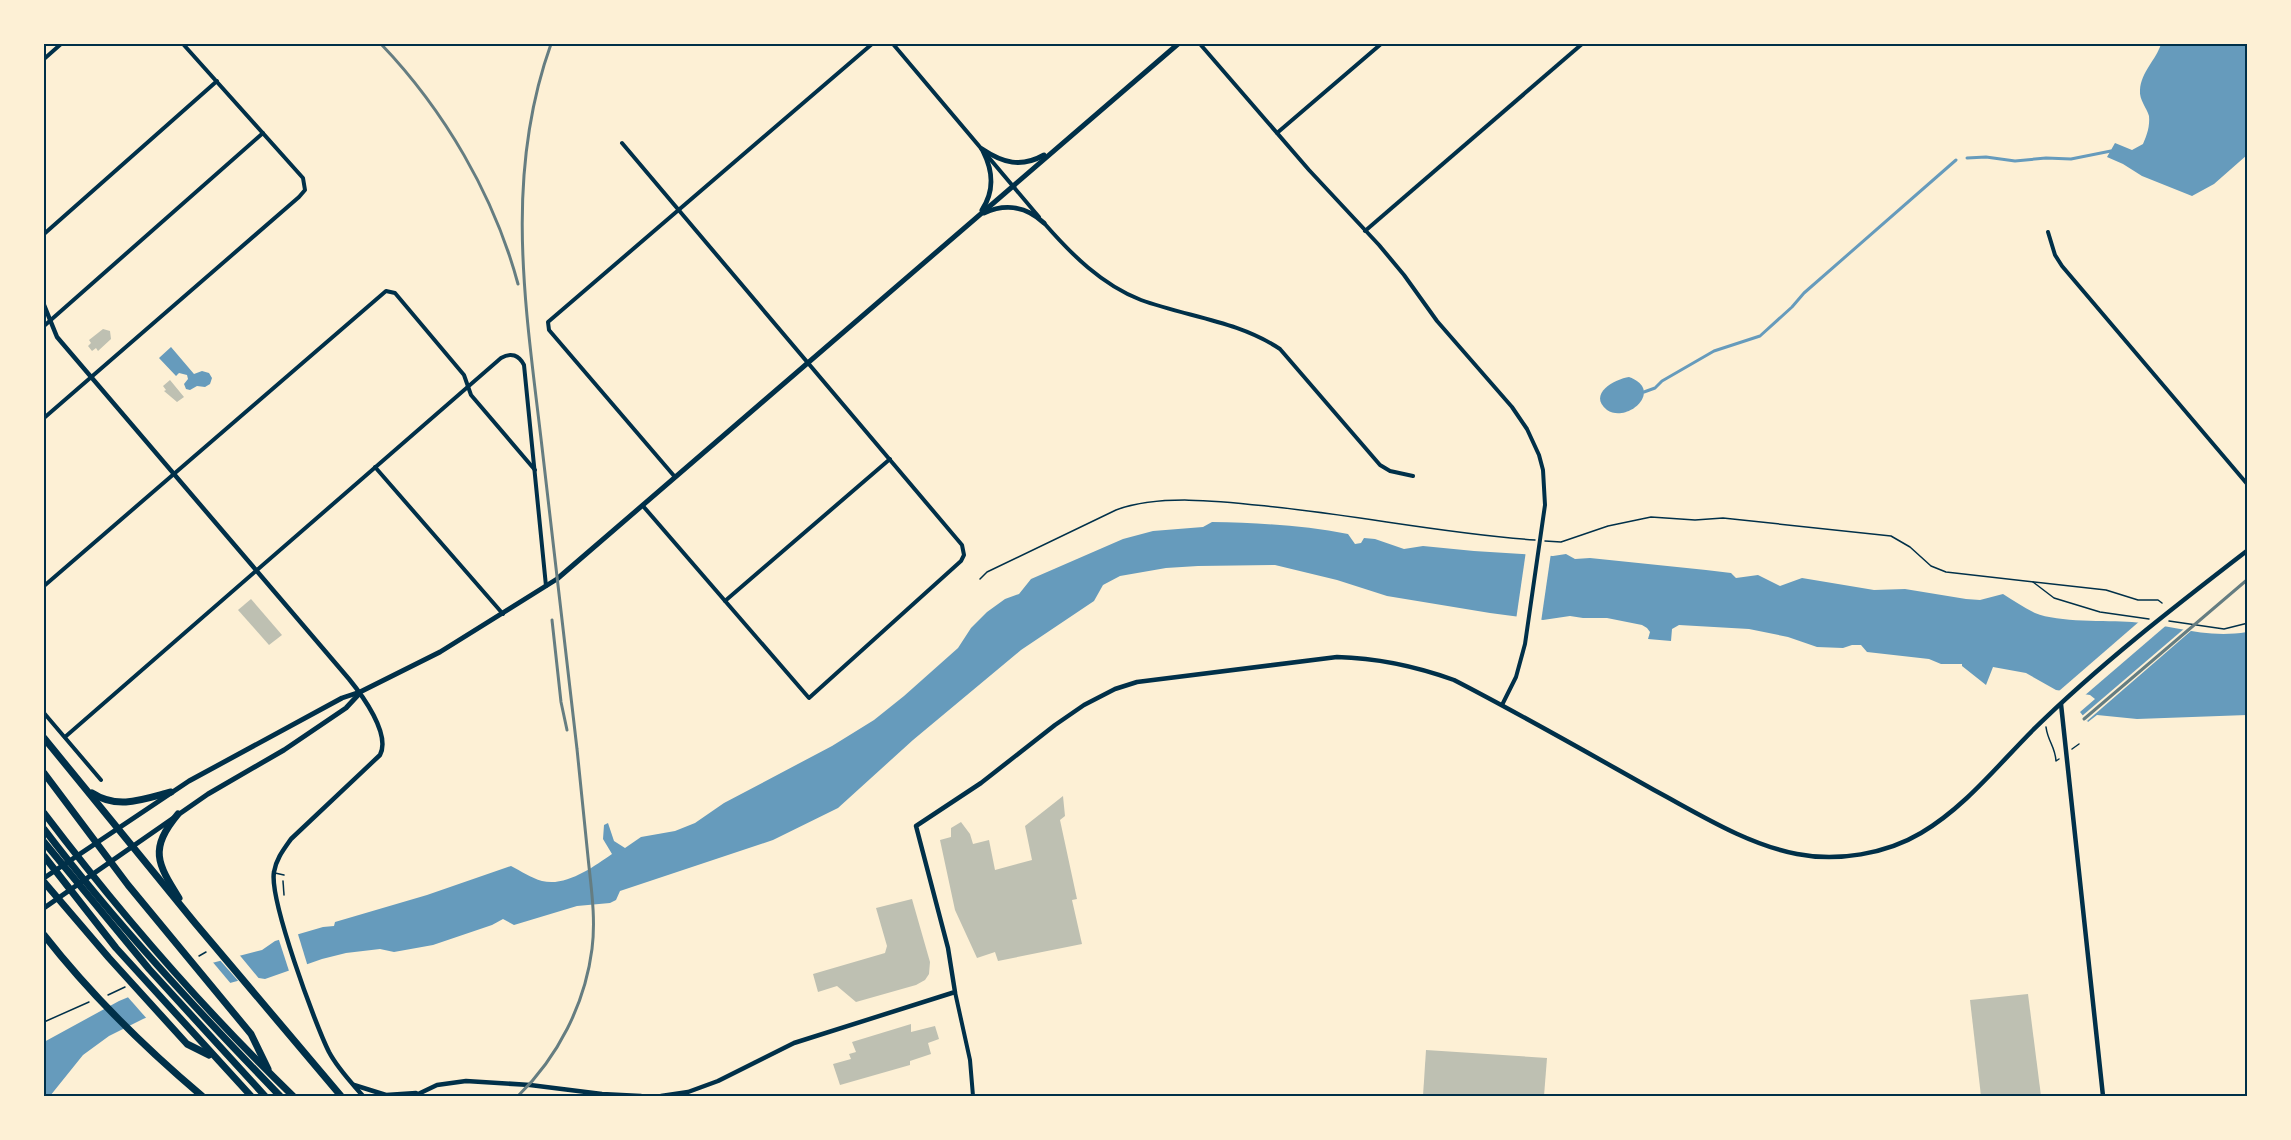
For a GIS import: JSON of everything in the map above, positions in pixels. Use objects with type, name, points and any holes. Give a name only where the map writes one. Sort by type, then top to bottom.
[{"type":"highway","points":[[44,738],[195,923],[341,1096]]},
{"type":"highway","points":[[44,773],[78,821],[251,1034],[270,1074]]},
{"type":"highway","points":[[88,790],[99,798],[111,802],[128,803],[171,792]]},
{"type":"highway","points":[[44,813],[143,936],[239,1043],[293,1096]]},
{"type":"highway","points":[[178,814],[161,840],[159,854],[161,869],[195,923]]},
{"type":"highway","points":[[46,832],[152,960],[280,1096]]},
{"type":"highway","points":[[44,842],[142,962],[265,1096]]},
{"type":"highway","points":[[44,856],[116,948],[251,1096]]},
{"type":"highway","points":[[44,880],[187,1044],[213,1056]]},
{"type":"highway","points":[[44,935],[79,978],[143,1045],[202,1096]]},
{"type":"highway","points":[[44,946],[62,959]]},
{"type":"main road","points":[[44,880],[117,827],[171,792],[342,698],[360,692],[440,652],[546,586],[1178,44]]},
{"type":"main road","points":[[982,149],[999,159],[1014,163],[1033,161],[1054,150]]},
{"type":"main road","points":[[978,216],[988,201],[992,183],[990,166],[982,149]]},
{"type":"main road","points":[[978,216],[996,208],[1013,207],[1029,212],[1044,223]]},
{"type":"main road","points":[[44,908],[178,814],[234,778],[284,750],[346,708],[360,692]]},
{"type":"street","points":[[44,59],[62,44]]},
{"type":"street","points":[[44,418],[299,197],[305,188],[303,178],[183,44]]},
{"type":"street","points":[[675,477],[549,330],[547,324],[872,44]]},
{"type":"street","points":[[893,44],[1067,250],[1112,286],[1141,300],[1237,327],[1262,337],[1280,349],[1380,465],[1390,471],[1413,476]]},
{"type":"street","points":[[1200,44],[1276,133],[1404,275],[1437,321],[1512,407],[1527,429],[1539,454],[1545,487],[1542,528],[1525,644],[1516,677],[1502,705]]},
{"type":"street","points":[[1276,133],[1381,44]]},
{"type":"street","points":[[1365,231],[1582,44]]},
{"type":"street","points":[[44,234],[217,81]]},
{"type":"street","points":[[44,326],[263,133]]},
{"type":"street","points":[[622,143],[890,459],[962,545],[965,552],[961,561],[808,698],[642,505]]},
{"type":"street","points":[[2048,232],[2055,255],[2062,266],[2247,486]]},
{"type":"street","points":[[44,586],[383,292],[395,293],[464,375],[471,395],[535,470]]},
{"type":"street","points":[[44,305],[57,337],[360,692],[381,732],[382,750],[291,839],[281,853],[274,872],[277,903],[329,1052],[363,1096]]},
{"type":"street","points":[[65,737],[505,355],[514,355],[522,361],[546,586]]},
{"type":"street","points":[[725,601],[890,459]]},
{"type":"street","points":[[375,467],[503,614]]},
{"type":"street","points":[[973,1096],[970,1060],[948,948],[916,826],[981,783],[1083,705],[1116,689],[1137,682],[1337,657],[1367,658],[1421,668],[1454,680],[1698,814],[1748,838],[1796,854],[1834,857],[1876,851],[1921,834],[1951,812],[2072,694],[2169,611],[2247,550]]},
{"type":"street","points":[[2061,704],[2103,1096]]},
{"type":"street","points":[[44,712],[101,780]]},
{"type":"street","points":[[661,1096],[688,1092],[718,1081],[794,1043],[955,992]]},
{"type":"street","points":[[352,1084],[386,1095],[406,1095],[447,1083],[474,1081],[530,1084],[602,1094],[641,1096]]},
{"type":"street","points":[[416,1096],[422,1092]]},
{"type":"lane","points":[[274,872],[284,875]]},
{"type":"path","points":[[980,579],[987,572],[1128,505],[1218,501],[1352,515],[1524,539],[1562,542],[1608,526],[1651,517],[1695,520],[1723,518],[1891,536],[1910,547],[1931,566],[1946,572],[2106,590],[2138,600],[2158,600],[2162,603]]},
{"type":"path","points":[[2032,582],[2054,598],[2100,612],[2156,620]]},
{"type":"path","points":[[2167,621],[2224,629],[2247,622]]},
{"type":"path","points":[[2047,736],[2047,740],[2055,751],[2056,761],[2060,758]]},
{"type":"path","points":[[284,875],[284,895]]},
{"type":"water","points":[[2161,44],[2247,44],[2247,155],[2214,184],[2192,196],[2142,176],[2107,157],[2115,143],[2132,150],[2143,144],[2148,130],[2149,116],[2141,97],[2141,84]]},
{"type":"water","points":[[171,347],[194,374],[202,371],[209,373],[212,378],[210,384],[205,387],[197,386],[190,390],[186,389],[184,384],[188,379],[187,375],[179,373],[176,376],[159,358]]},
{"type":"water","points":[[1629,377],[1639,383],[1644,390],[1639,404],[1624,413],[1607,410],[1602,404],[1601,393],[1611,384]]},
{"type":"water","points":[[1212,522],[1314,528],[1348,534],[1355,544],[1361,543],[1364,538],[1375,539],[1404,549],[1423,546],[1553,556],[1566,554],[1575,559],[1590,558],[1731,573],[1736,578],[1758,575],[1780,586],[1802,578],[1874,590],[1905,589],[1966,599],[1980,600],[2003,594],[2035,613],[2057,618],[2132,622],[2203,633],[2247,632],[2247,715],[2137,719],[2097,715],[2088,722],[2080,712],[2095,699],[2090,695],[2056,690],[2026,673],[1993,667],[1986,685],[1962,664],[1941,664],[1929,659],[1867,652],[1861,645],[1843,648],[1817,647],[1788,637],[1749,629],[1679,625],[1672,629],[1671,641],[1648,639],[1650,632],[1642,625],[1607,618],[1570,616],[1543,620],[1490,613],[1387,596],[1337,580],[1275,565],[1166,568],[1120,576],[1103,585],[1094,601],[1021,650],[913,740],[838,808],[773,840],[620,891],[616,900],[610,903],[577,906],[514,925],[503,919],[433,945],[394,952],[380,949],[346,953],[265,979],[252,977],[230,983],[143,1019],[109,1036],[83,1055],[50,1096],[44,1096],[44,1042],[119,1001],[208,964],[262,950],[275,941],[334,926],[335,922],[427,895],[511,866],[542,881],[570,879],[612,854],[603,839],[604,825],[608,823],[614,841],[625,848],[641,837],[675,831],[695,823],[724,803],[832,746],[874,720],[958,648],[971,628],[987,612],[1005,599],[1019,594],[1031,579],[1123,539],[1153,531],[1203,527]]},
{"type":"pier","points":[[1526,551],[1551,553],[1541,622],[1516,620]]},
{"type":"pier","points":[[2141,620],[2169,623],[2084,696],[2059,691]]},
{"type":"pier","points":[[2185,628],[2192,630],[2087,721],[2082,716]]},
{"type":"pier","points":[[297,931],[308,967],[290,974],[278,937]]},
{"type":"pier","points":[[237,952],[261,981],[252,980],[240,983],[218,958]]},
{"type":"pier","points":[[211,960],[232,985],[148,1020],[126,995]]},
{"type":"building","points":[[103,329],[110,331],[111,339],[98,351],[96,348],[92,351],[88,346],[91,343],[89,340]]},
{"type":"building","points":[[170,380],[184,397],[177,402],[164,391],[166,390],[163,386]]},
{"type":"building","points":[[251,599],[282,635],[269,645],[238,610]]},
{"type":"building","points":[[1063,796],[1065,816],[1060,820],[1077,899],[1072,900],[1082,944],[998,961],[995,952],[977,958],[955,910],[940,840],[951,837],[951,828],[961,822],[970,834],[973,844],[989,840],[995,870],[1032,860],[1025,826]]},
{"type":"building","points":[[912,899],[930,962],[929,974],[925,980],[916,985],[856,1002],[837,986],[818,992],[813,974],[885,953],[887,946],[876,908]]},
{"type":"building","points":[[2028,994],[2041,1096],[1981,1096],[1970,1000]]},
{"type":"building","points":[[911,1024],[911,1032],[935,1026],[939,1039],[928,1043],[931,1054],[910,1061],[910,1065],[840,1085],[833,1064],[851,1059],[849,1054],[856,1052],[852,1042]]},
{"type":"building","points":[[1426,1050],[1547,1058],[1544,1096],[1423,1096]]},
{"type":"waterway","points":[[1967,158],[1986,157],[2015,161],[2046,158],[2071,159],[2111,151]]},
{"type":"waterway","points":[[1644,392],[1655,388],[1662,381],[1714,351],[1760,336],[1804,293],[1956,160]]},
{"type":"railway","points":[[381,44],[426,97],[464,155],[495,218],[518,284]]},
{"type":"railway","points":[[518,1096],[557,1047],[576,1009],[588,970],[593,926],[592,891],[530,345],[522,244],[527,144],[536,94],[551,44]]},
{"type":"railway","points":[[2084,719],[2248,579]]},
{"type":"railway","points":[[552,620],[561,702],[567,730]]}]
